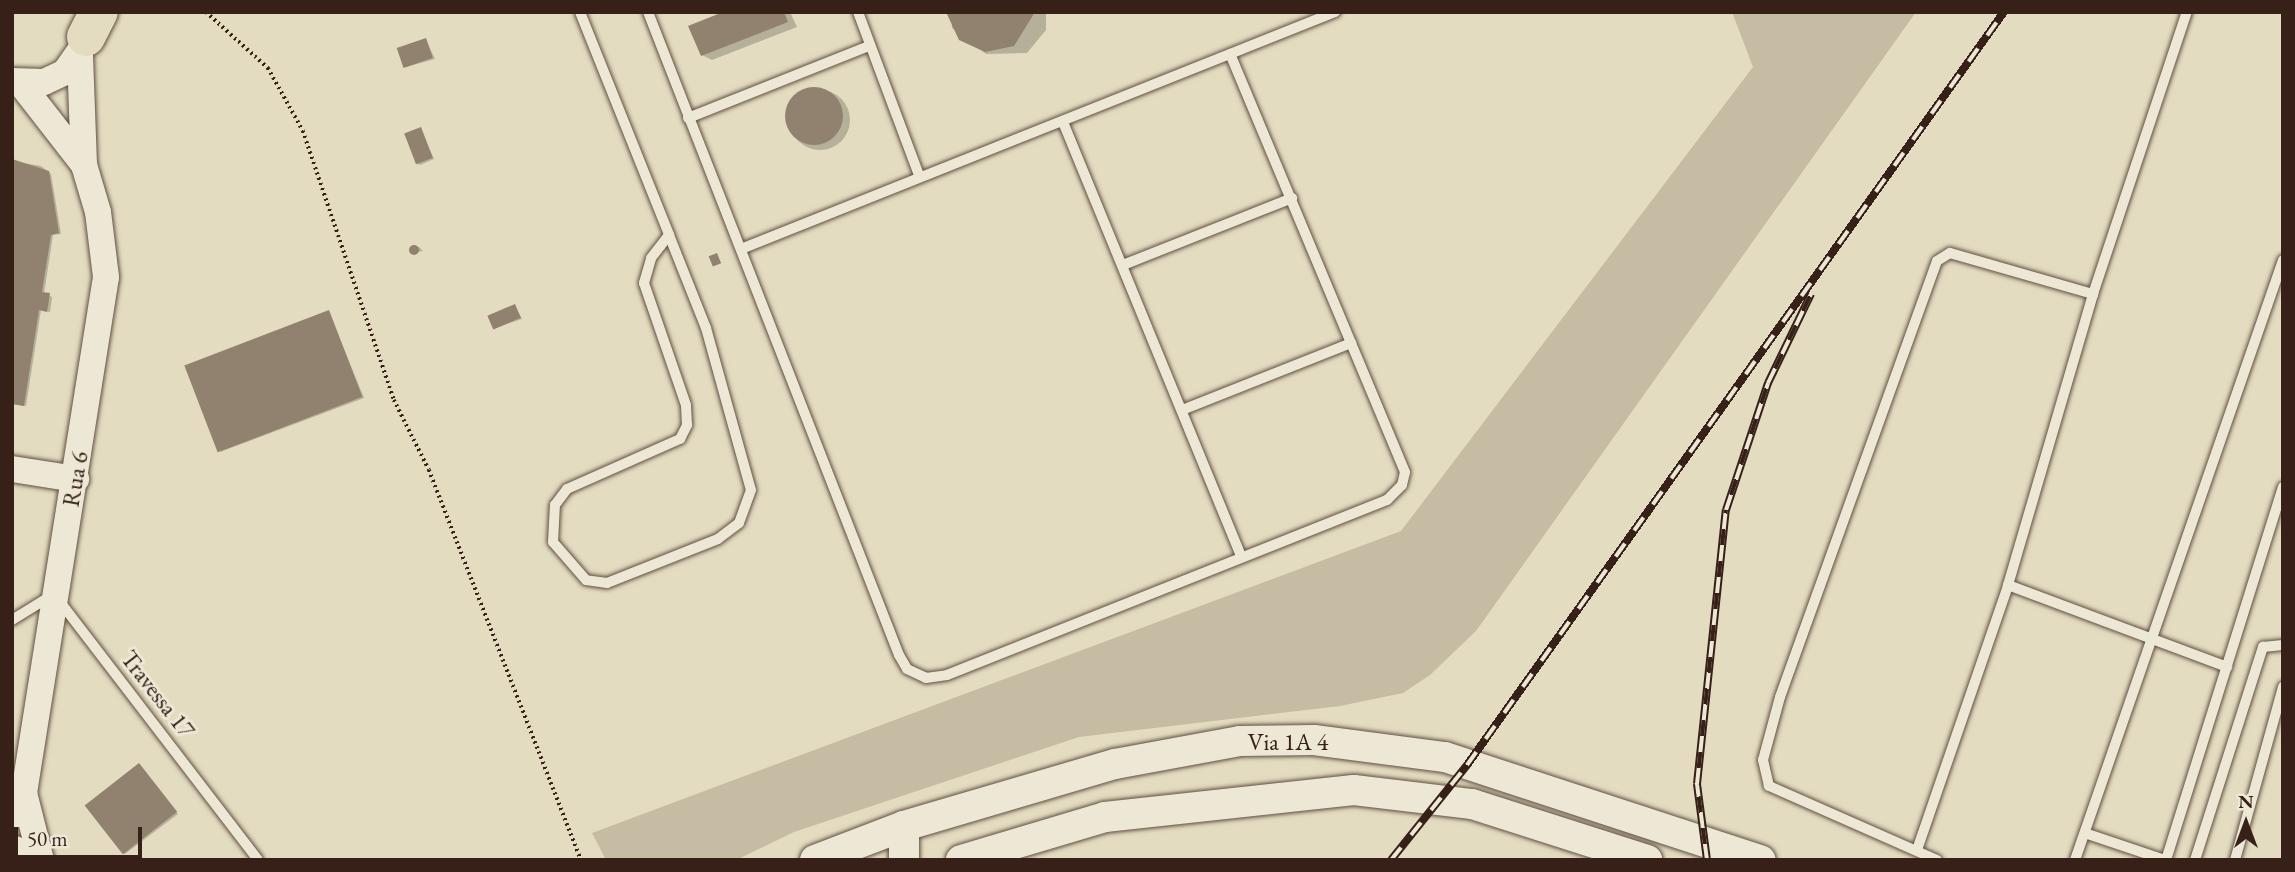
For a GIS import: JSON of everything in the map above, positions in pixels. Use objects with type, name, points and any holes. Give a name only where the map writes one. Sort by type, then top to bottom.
[{"type":"main road","name":"Via 1A 4","points":[[815,860],[867,851],[904,826],[1115,764],[1240,741],[1314,740],[1445,757],[1761,860]]},
{"type":"main road","name":"Via 1A 4","points":[[961,860],[1105,817],[1354,790],[1472,804],[1647,860]]},
{"type":"main road","points":[[904,826],[904,860]]},
{"type":"main road","points":[[12,850],[34,860]]},
{"type":"street","points":[[17,82],[44,82],[87,29]]},
{"type":"street","name":"Rua 6","points":[[41,860],[18,805],[76,479],[106,277],[98,212],[84,165],[87,29]]},
{"type":"street","name":"Rua 6","points":[[17,82],[84,165]]},
{"type":"street","points":[[12,470],[76,479]]},
{"type":"lane","points":[[580,12],[669,235],[747,459],[749,506],[718,539],[607,583],[586,580],[553,541],[555,505],[567,489],[680,439],[687,425],[686,405],[644,283],[650,258],[669,235]]},
{"type":"lane","points":[[648,12],[899,655],[914,674],[947,675],[1387,500],[1402,485],[1405,472],[1230,54]]},
{"type":"lane","points":[[858,12],[919,175]]},
{"type":"lane","points":[[741,249],[919,175],[1063,122],[1335,12]]},
{"type":"lane","points":[[1917,849],[2008,585],[2093,294],[2187,12]]},
{"type":"lane","points":[[688,118],[870,46]]},
{"type":"lane","points":[[1063,122],[1241,557]]},
{"type":"lane","points":[[1123,265],[1292,198]]},
{"type":"lane","points":[[1937,860],[1769,786],[1763,760],[1780,697],[1937,261],[1950,253],[2093,294]]},
{"type":"lane","points":[[2075,860],[2155,638],[2283,260]]},
{"type":"lane","points":[[1182,410],[1351,343]]},
{"type":"lane","points":[[2085,833],[2166,860],[2283,487]]},
{"type":"lane","points":[[2008,585],[2227,667]]},
{"type":"lane","points":[[12,621],[54,594]]},
{"type":"lane","name":"Travessa 17","points":[[54,594],[258,860]]},
{"type":"lane","points":[[2195,860],[2263,647],[2283,645]]},
{"type":"lane","points":[[2235,860],[2283,687]]},
{"type":"path","points":[[206,12],[268,68],[303,131],[394,400],[429,471],[581,860]]},
{"type":"shaded area","points":[[1732,12],[1916,12],[1476,631],[1430,675],[1403,693],[1340,706],[1079,737],[794,832],[736,860],[606,860],[592,833],[1401,531],[1753,67]]},
{"type":"building","points":[[723,12],[784,12],[788,22],[701,56],[688,26]]},
{"type":"building","points":[[946,12],[1035,12],[1014,46],[985,52],[959,40]]},
{"type":"building","points":[[426,38],[433,58],[404,68],[397,48]]},
{"type":"building","points":[[814,87],[835,95],[843,116],[835,137],[814,145],[793,137],[785,116],[793,95]]},
{"type":"building","points":[[421,127],[433,158],[416,164],[404,133]]},
{"type":"building","points":[[12,159],[49,171],[59,233],[51,235],[42,292],[50,293],[47,312],[39,310],[24,406],[12,404]]},
{"type":"building","points":[[414,245],[419,250],[414,255],[409,250]]},
{"type":"building","points":[[717,253],[721,263],[713,267],[709,256]]},
{"type":"building","points":[[515,304],[521,318],[493,330],[487,316]]},
{"type":"building","points":[[329,310],[362,397],[218,452],[184,366]]},
{"type":"building","points":[[139,763],[177,812],[123,854],[85,805]]},
{"type":"railway","points":[[1391,860],[1467,765],[2004,12]]},
{"type":"railway","points":[[1707,860],[1697,784],[1726,510],[1768,383],[1811,294]]}]
